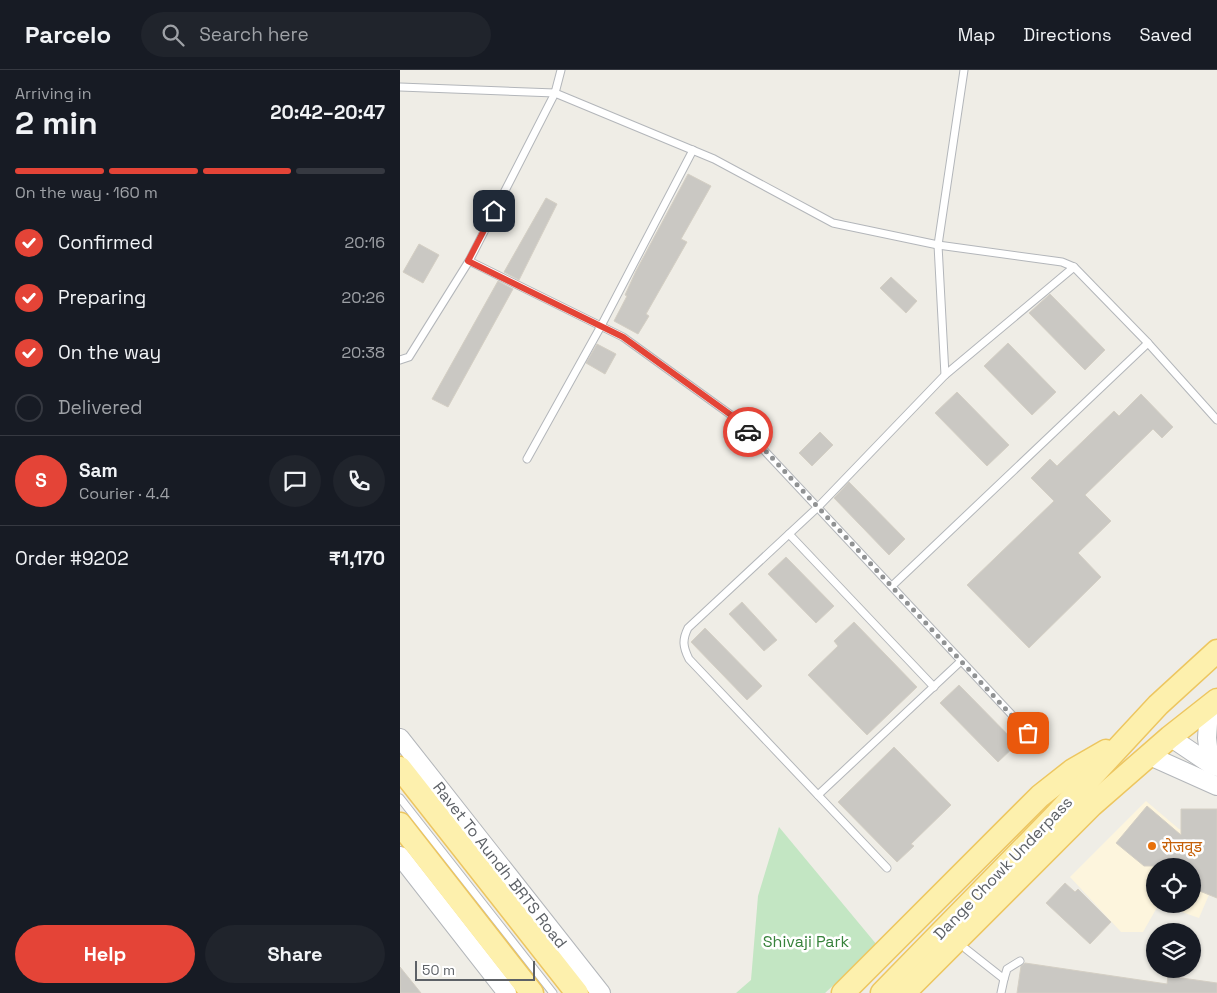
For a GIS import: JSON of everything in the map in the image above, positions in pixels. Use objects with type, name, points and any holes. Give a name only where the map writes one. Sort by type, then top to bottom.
[{"type":"main road","name":"Dange Chowk Underpass","points":[[882,993],[1055,816],[1158,705],[1217,651]]},
{"type":"main road","name":"Dange Chowk Underpass","points":[[904,993],[1092,805],[1213,704]]},
{"type":"main road","points":[[843,993],[1040,796],[1073,770],[1123,742]]},
{"type":"main road","points":[[400,768],[577,993]]},
{"type":"main road","points":[[922,993],[1081,835],[1092,805]]},
{"type":"main road","points":[[400,824],[532,993]]},
{"type":"street","points":[[1213,704],[1207,738],[1214,765]]},
{"type":"street","name":"Ravet To Aundh BRTS Road","points":[[400,738],[601,993]]},
{"type":"street","points":[[1170,738],[1214,765]]},
{"type":"street","points":[[1150,756],[1217,786]]},
{"type":"street","points":[[400,856],[507,993]]},
{"type":"lane","points":[[400,360],[409,357],[468,261],[555,93],[561,70]]},
{"type":"lane","points":[[945,375],[938,245],[964,70]]},
{"type":"lane","points":[[400,87],[555,93],[714,159],[833,223],[938,245],[1062,262],[1074,267],[1148,343],[1217,420]]},
{"type":"lane","points":[[527,459],[601,326],[693,150]]},
{"type":"lane","points":[[468,261],[632,343],[731,415],[1042,747]]},
{"type":"lane","points":[[887,868],[689,659],[684,649],[683,638],[688,628],[818,507],[945,375],[1074,267]]},
{"type":"lane","points":[[892,586],[1148,343]]},
{"type":"lane","points":[[789,534],[934,687]]},
{"type":"lane","points":[[818,795],[961,661]]},
{"type":"lane","points":[[400,798],[553,993]]},
{"type":"lane","points":[[966,949],[1004,979]]},
{"type":"lane","points":[[1001,993],[1007,969],[1020,960]]},
{"type":"shaded area","points":[[1146,801],[1179,829],[1217,843],[1217,876],[1199,918],[1185,913],[1201,913],[1201,858],[1146,858],[1146,913],[1154,913],[1148,923],[1146,923],[1143,932],[1121,932],[1070,877]]},
{"type":"green space","name":"Shivaji Park","points":[[779,827],[877,945],[825,993],[736,993],[751,980],[758,896]]},
{"type":"building","points":[[688,174],[711,186],[681,239],[687,242],[646,314],[649,316],[638,334],[614,321],[627,296],[625,295],[636,271]]},
{"type":"building","points":[[546,198],[557,204],[519,280],[504,272]]},
{"type":"building","points":[[419,244],[439,255],[423,283],[403,272]]},
{"type":"building","points":[[891,277],[917,301],[906,313],[880,288]]},
{"type":"building","points":[[498,281],[513,289],[448,407],[432,399]]},
{"type":"building","points":[[1050,294],[1105,350],[1085,370],[1029,313]]},
{"type":"building","points":[[1008,343],[1056,392],[1032,415],[984,366]]},
{"type":"building","points":[[597,344],[616,354],[605,374],[586,363]]},
{"type":"building","points":[[957,392],[1009,445],[987,466],[935,413]]},
{"type":"building","points":[[1141,394],[1173,427],[1162,438],[1153,429],[1085,495],[1111,521],[1078,553],[1101,577],[1029,648],[967,585],[1054,501],[1031,478],[1050,459],[1057,466],[1114,411],[1119,416]]},
{"type":"building","points":[[820,432],[833,445],[812,466],[799,453]]},
{"type":"building","points":[[849,482],[905,539],[889,555],[834,498]]},
{"type":"building","points":[[786,557],[834,606],[816,623],[768,574]]},
{"type":"building","points":[[742,602],[777,640],[764,651],[729,614]]},
{"type":"building","points":[[854,622],[917,687],[867,735],[808,675],[838,646],[834,641]]},
{"type":"building","points":[[705,628],[762,686],[747,700],[691,642]]},
{"type":"building","points":[[959,685],[1017,744],[998,762],[940,703]]},
{"type":"building","points":[[894,747],[951,805],[911,844],[914,846],[897,862],[838,802]]},
{"type":"building","points":[[1147,806],[1181,835],[1181,809],[1217,809],[1217,898],[1201,892],[1201,858],[1146,858],[1146,866],[1144,866],[1116,843]]},
{"type":"building","points":[[1065,883],[1075,892],[1078,889],[1111,922],[1090,944],[1046,903]]},
{"type":"building","points":[[1025,963],[1167,984],[1168,978],[1182,978],[1217,983],[1217,993],[1017,993],[1021,966]]},
{"type":"building","points":[[400,967],[421,993],[400,993]]},
{"type":"way so far","points":[[748,432],[1028,733]]},
{"type":"place","name":"रोजवूड","points":[[1152,846]]},
{"type":"route","points":[[494,211],[468,261],[623,337],[731,415],[748,432]]}]
